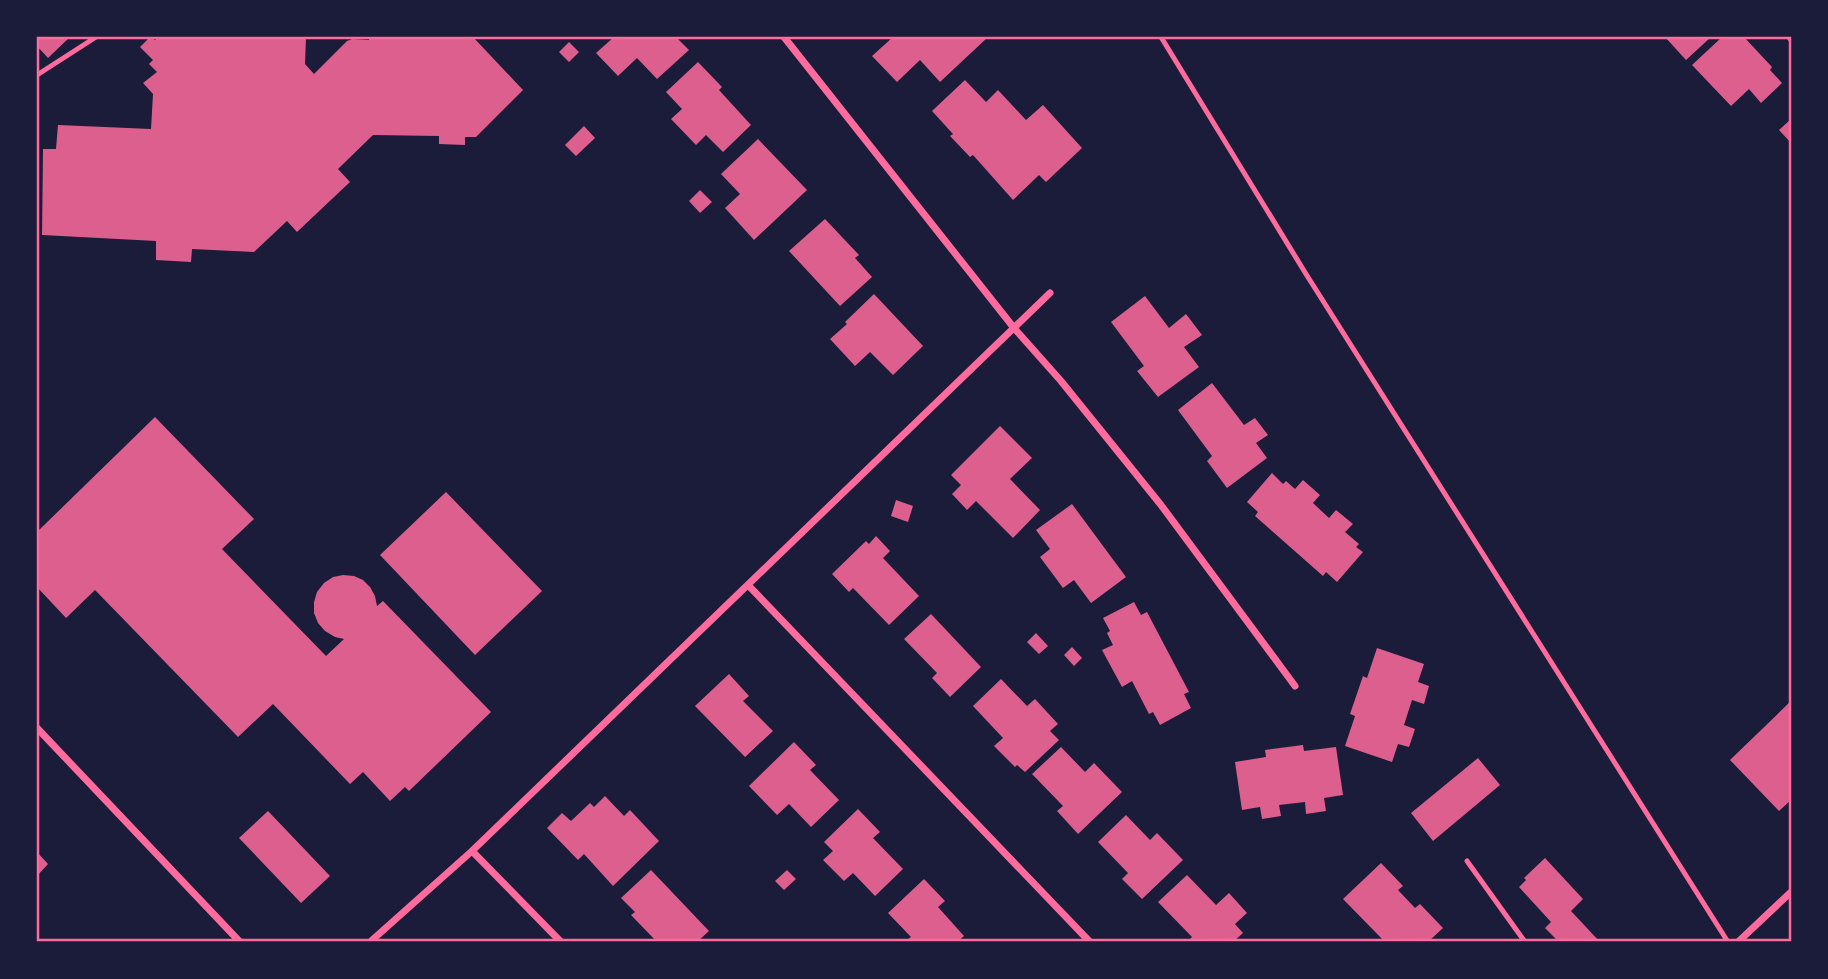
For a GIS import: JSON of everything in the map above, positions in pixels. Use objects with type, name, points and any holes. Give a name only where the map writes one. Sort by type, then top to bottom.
[{"type":"street","points":[[784,37],[1014,328],[1061,381],[1161,505],[1296,685]]},
{"type":"street","points":[[370,942],[472,851],[1050,293]]},
{"type":"street","points":[[749,586],[1090,942]]},
{"type":"street","points":[[37,729],[240,942]]},
{"type":"street","points":[[472,851],[561,942]]},
{"type":"street","points":[[1738,942],[1791,892]]},
{"type":"lane","points":[[37,75],[96,37]]},
{"type":"lane","points":[[1161,37],[1306,274],[1728,942]]},
{"type":"lane","points":[[1467,861],[1525,942]]},
{"type":"building","points":[[37,37],[70,37],[48,58],[37,46]]},
{"type":"building","points":[[150,37],[155,40],[158,37],[306,37],[305,64],[314,74],[352,39],[473,37],[523,90],[476,137],[465,137],[465,145],[439,144],[439,136],[373,135],[338,169],[350,182],[297,232],[287,221],[254,252],[192,249],[191,262],[156,260],[156,241],[42,235],[43,149],[56,149],[58,125],[151,129],[153,94],[143,83],[157,72],[149,64],[153,60],[140,47]]},
{"type":"building","points":[[614,37],[676,37],[689,50],[657,79],[637,58],[618,76],[596,53]]},
{"type":"building","points":[[893,37],[988,37],[940,82],[920,60],[897,82],[872,56]]},
{"type":"building","points":[[1665,37],[1711,37],[1686,60]]},
{"type":"building","points":[[1722,37],[1744,37],[1772,67],[1770,70],[1782,83],[1761,103],[1749,89],[1731,106],[1692,65]]},
{"type":"building","points":[[569,42],[579,52],[569,62],[559,52]]},
{"type":"building","points":[[698,62],[722,87],[719,90],[751,125],[723,152],[706,135],[696,145],[671,119],[682,109],[666,92]]},
{"type":"building","points":[[965,80],[986,102],[998,90],[1026,120],[1043,105],[1082,148],[1046,182],[1039,175],[1013,200],[973,155],[970,157],[950,136],[953,134],[932,111]]},
{"type":"building","points":[[1791,119],[1791,143],[1779,130]]},
{"type":"building","points":[[584,126],[595,138],[576,156],[565,145]]},
{"type":"building","points":[[758,139],[807,190],[754,240],[725,208],[740,194],[721,174]]},
{"type":"building","points":[[700,190],[712,202],[700,213],[689,201]]},
{"type":"building","points":[[825,219],[859,255],[855,258],[872,277],[840,306],[789,251]]},
{"type":"building","points":[[874,294],[923,346],[893,375],[870,352],[855,366],[830,339]]},
{"type":"building","points":[[1145,296],[1169,328],[1186,314],[1202,335],[1184,347],[1199,367],[1158,397],[1137,371],[1144,366],[1111,322]]},
{"type":"building","points":[[1212,383],[1244,425],[1255,418],[1268,435],[1256,443],[1267,458],[1227,488],[1207,461],[1212,456],[1178,410]]},
{"type":"building","points":[[155,417],[254,519],[222,549],[326,656],[344,639],[325,631],[318,623],[314,613],[317,592],[333,577],[354,576],[370,587],[377,606],[383,601],[491,712],[409,791],[405,787],[390,801],[363,772],[350,784],[273,704],[238,737],[95,590],[66,618],[37,587],[37,532]]},
{"type":"building","points":[[1000,426],[1032,458],[1010,479],[1040,510],[1013,538],[976,501],[967,510],[952,494],[961,485],[951,475]]},
{"type":"building","points":[[1272,473],[1283,484],[1286,481],[1295,489],[1303,480],[1320,495],[1313,503],[1329,518],[1336,510],[1353,524],[1345,532],[1359,544],[1356,547],[1363,552],[1337,582],[1326,572],[1323,576],[1255,516],[1258,512],[1247,502]]},
{"type":"building","points":[[446,492],[542,591],[475,655],[380,555]]},
{"type":"building","points":[[896,500],[913,506],[908,522],[891,516]]},
{"type":"building","points":[[1072,504],[1126,577],[1091,603],[1074,580],[1063,588],[1040,557],[1050,549],[1036,530]]},
{"type":"building","points":[[876,536],[890,551],[883,558],[919,596],[889,625],[853,588],[849,592],[832,574],[866,541],[869,544]]},
{"type":"building","points":[[1134,602],[1141,615],[1147,612],[1189,692],[1184,694],[1191,708],[1160,725],[1153,712],[1149,714],[1132,681],[1122,687],[1102,650],[1113,645],[1103,618]]},
{"type":"building","points":[[931,614],[981,667],[950,697],[932,678],[937,673],[904,639]]},
{"type":"building","points":[[1036,633],[1048,646],[1039,654],[1027,642]]},
{"type":"building","points":[[1072,647],[1082,658],[1074,666],[1064,655]]},
{"type":"building","points":[[1377,648],[1424,664],[1418,682],[1429,686],[1424,704],[1412,700],[1404,725],[1415,729],[1409,747],[1398,744],[1392,762],[1345,746],[1355,716],[1350,714],[1363,676],[1367,678]]},
{"type":"building","points":[[729,674],[749,696],[743,701],[773,731],[745,757],[695,706]]},
{"type":"building","points":[[1001,679],[1027,706],[1035,699],[1058,724],[1050,731],[1059,740],[1025,772],[1017,765],[1015,767],[994,746],[1003,738],[973,706]]},
{"type":"building","points":[[1791,701],[1791,800],[1779,811],[1730,760]]},
{"type":"building","points":[[794,742],[816,765],[810,770],[839,800],[811,827],[789,804],[777,815],[749,786]]},
{"type":"building","points":[[1303,745],[1304,751],[1336,747],[1343,795],[1324,798],[1326,811],[1306,814],[1305,802],[1279,805],[1281,816],[1262,819],[1260,807],[1242,810],[1235,762],[1266,757],[1265,750]]},
{"type":"building","points":[[1061,747],[1085,772],[1094,763],[1122,792],[1078,834],[1057,811],[1063,806],[1032,774]]},
{"type":"building","points":[[1478,758],[1500,785],[1433,841],[1411,813]]},
{"type":"building","points":[[605,796],[624,816],[630,810],[659,841],[613,886],[584,854],[578,860],[547,828],[562,813],[571,821],[590,803],[594,807]]},
{"type":"building","points":[[858,809],[880,832],[873,838],[903,869],[875,896],[853,873],[844,881],[823,860],[833,851],[824,842]]},
{"type":"building","points":[[268,811],[330,876],[301,903],[239,838]]},
{"type":"building","points":[[1126,815],[1150,840],[1157,833],[1183,860],[1142,899],[1122,879],[1128,873],[1098,842]]},
{"type":"building","points":[[37,852],[48,864],[37,876]]},
{"type":"building","points":[[1545,858],[1583,899],[1571,911],[1600,942],[1559,942],[1545,928],[1551,922],[1519,887],[1526,880],[1524,878]]},
{"type":"building","points":[[1381,863],[1403,886],[1398,890],[1415,908],[1420,904],[1443,928],[1428,942],[1385,942],[1343,899]]},
{"type":"building","points":[[651,870],[709,931],[697,942],[657,942],[631,915],[635,912],[621,898]]},
{"type":"building","points":[[787,870],[796,879],[784,890],[775,881]]},
{"type":"building","points":[[1187,875],[1216,905],[1229,893],[1247,913],[1235,924],[1243,933],[1233,942],[1187,942],[1192,937],[1158,902]]},
{"type":"building","points":[[924,879],[945,901],[938,907],[964,936],[957,942],[904,942],[911,937],[888,913]]}]
